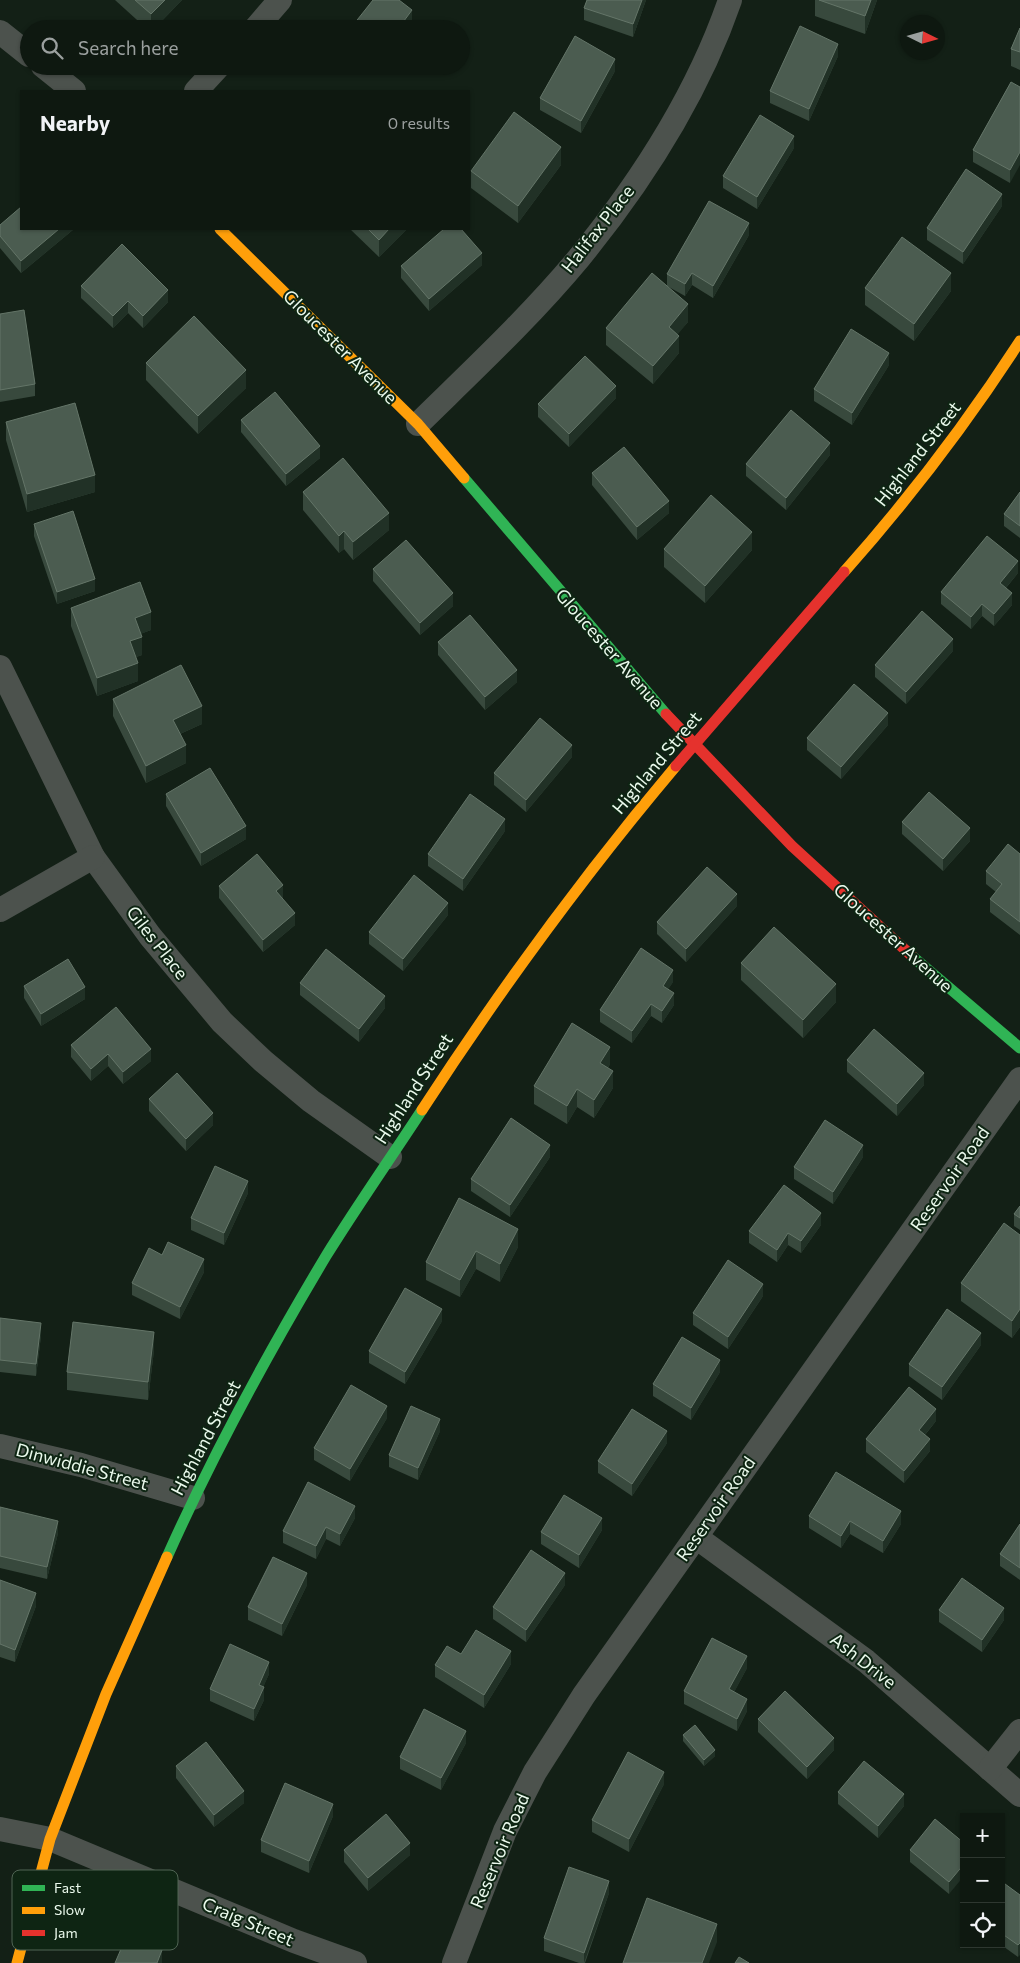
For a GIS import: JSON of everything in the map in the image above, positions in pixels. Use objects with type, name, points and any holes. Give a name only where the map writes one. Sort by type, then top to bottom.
[{"type":"street","points":[[263,20],[280,0]]},
{"type":"street","name":"Halifax Place","points":[[418,424],[522,320],[578,258],[622,202],[663,138],[699,72],[730,0]]},
{"type":"street","points":[[3,42],[20,50]]},
{"type":"street","points":[[54,75],[73,90]]},
{"type":"street","points":[[197,90],[211,75]]},
{"type":"street","name":"Gloucester Avenue","points":[[221,230],[418,424],[639,684],[694,745],[792,846],[909,954],[1020,1048]]},
{"type":"street","name":"Highland Street","points":[[42,1870],[50,1839],[106,1694],[193,1498],[289,1320],[327,1255],[484,1015],[613,841],[694,745],[901,508],[982,400],[1020,341]]},
{"type":"street","name":"Giles Place","points":[[0,667],[22,716],[93,857],[150,936],[222,1022],[263,1061],[311,1101],[390,1157]]},
{"type":"street","points":[[0,910],[93,857]]},
{"type":"street","name":"Reservoir Road","points":[[454,1963],[505,1831],[535,1772],[584,1695],[1020,1079]]},
{"type":"street","name":"Dinwiddie Street","points":[[0,1446],[81,1465],[193,1498]]},
{"type":"street","name":"Ash Drive","points":[[696,1537],[866,1661],[1020,1796]]},
{"type":"street","points":[[990,1769],[1020,1731]]},
{"type":"street","name":"Craig Street","points":[[0,1829],[50,1839],[124,1870]]},
{"type":"street","name":"Craig Street","points":[[178,1893],[294,1941],[355,1963]]},
{"type":"street","name":"Highland Street","points":[[17,1963],[20,1950]]},
{"type":"building","points":[[135,0],[165,0],[151,14]]},
{"type":"building","points":[[373,0],[399,0],[412,10],[405,20],[357,20]]},
{"type":"building","points":[[587,0],[642,0],[633,24],[584,8]]},
{"type":"building","points":[[819,0],[871,0],[865,16]]},
{"type":"building","points":[[800,26],[838,44],[809,109],[770,91]]},
{"type":"building","points":[[1020,28],[1020,52],[1011,49]]},
{"type":"building","points":[[575,36],[615,59],[581,121],[540,98]]},
{"type":"building","points":[[1011,82],[1020,87],[1020,152],[1010,170],[973,150]]},
{"type":"building","points":[[514,112],[561,147],[518,206],[471,171]]},
{"type":"building","points":[[760,115],[794,136],[757,197],[723,176]]},
{"type":"building","points":[[966,169],[1002,194],[963,252],[927,228]]},
{"type":"building","points":[[709,201],[749,223],[713,286],[692,273],[685,284],[667,274]]},
{"type":"building","points":[[20,208],[20,230],[58,230],[21,261],[0,236],[0,225]]},
{"type":"building","points":[[369,230],[388,230],[379,240]]},
{"type":"building","points":[[443,230],[462,230],[482,253],[429,299],[401,266]]},
{"type":"building","points":[[902,237],[951,273],[914,324],[865,288]]},
{"type":"building","points":[[122,244],[168,290],[143,316],[128,301],[113,316],[81,286]]},
{"type":"building","points":[[652,273],[688,304],[669,327],[679,336],[653,366],[606,328]]},
{"type":"building","points":[[24,310],[35,384],[0,390],[0,314]]},
{"type":"building","points":[[194,316],[246,370],[198,416],[146,363]]},
{"type":"building","points":[[851,329],[889,353],[852,413],[814,389]]},
{"type":"building","points":[[585,356],[616,386],[569,434],[538,404]]},
{"type":"building","points":[[275,392],[320,446],[286,474],[241,420]]},
{"type":"building","points":[[75,403],[95,475],[27,494],[6,422]]},
{"type":"building","points":[[791,410],[830,443],[786,498],[746,464]]},
{"type":"building","points":[[624,447],[669,501],[637,527],[592,473]]},
{"type":"building","points":[[343,458],[389,513],[353,542],[344,531],[339,536],[303,492]]},
{"type":"building","points":[[1020,492],[1020,526],[1004,514]]},
{"type":"building","points":[[711,495],[752,532],[705,586],[664,549]]},
{"type":"building","points":[[73,511],[95,579],[57,592],[34,524]]},
{"type":"building","points":[[987,536],[1018,561],[1000,583],[1012,593],[994,614],[982,604],[971,617],[941,592]]},
{"type":"building","points":[[406,540],[453,593],[420,623],[373,569]]},
{"type":"building","points":[[140,582],[151,612],[135,618],[142,637],[130,641],[138,663],[97,678],[71,608]]},
{"type":"building","points":[[922,611],[953,639],[906,692],[875,665]]},
{"type":"building","points":[[470,615],[517,670],[485,697],[438,642]]},
{"type":"building","points":[[181,665],[202,706],[173,720],[186,745],[146,766],[113,699]]},
{"type":"building","points":[[854,684],[888,713],[841,767],[807,738]]},
{"type":"building","points":[[540,718],[572,745],[526,800],[494,773]]},
{"type":"building","points":[[210,768],[246,826],[201,853],[166,794]]},
{"type":"building","points":[[929,792],[970,828],[943,859],[902,822]]},
{"type":"building","points":[[470,794],[505,819],[463,879],[428,854]]},
{"type":"building","points":[[1008,844],[1020,854],[1020,922],[990,899],[1002,884],[986,871]]},
{"type":"building","points":[[257,854],[283,885],[276,891],[295,913],[263,940],[219,886]]},
{"type":"building","points":[[707,867],[737,894],[686,949],[657,922]]},
{"type":"building","points":[[414,875],[448,903],[403,959],[369,932]]},
{"type":"building","points":[[774,927],[836,984],[803,1020],[741,963]]},
{"type":"building","points":[[641,948],[673,970],[663,986],[674,993],[662,1011],[651,1004],[632,1031],[600,1010]]},
{"type":"building","points":[[326,949],[385,996],[359,1029],[300,983]]},
{"type":"building","points":[[68,959],[85,987],[41,1014],[24,986]]},
{"type":"building","points":[[116,1007],[151,1049],[123,1072],[108,1054],[91,1069],[71,1045]]},
{"type":"building","points":[[572,1023],[610,1047],[600,1063],[613,1071],[594,1100],[577,1089],[567,1106],[534,1086]]},
{"type":"building","points":[[874,1029],[924,1073],[897,1104],[847,1060]]},
{"type":"building","points":[[177,1073],[213,1113],[186,1139],[149,1099]]},
{"type":"building","points":[[511,1118],[550,1145],[510,1205],[471,1179]]},
{"type":"building","points":[[825,1120],[863,1145],[833,1192],[794,1167]]},
{"type":"building","points":[[215,1166],[248,1181],[224,1233],[191,1218]]},
{"type":"building","points":[[784,1185],[821,1213],[801,1241],[788,1233],[777,1250],[749,1231]]},
{"type":"building","points":[[459,1198],[518,1229],[500,1264],[476,1251],[460,1280],[426,1262]]},
{"type":"building","points":[[1020,1206],[1020,1218],[1014,1214]]},
{"type":"building","points":[[1004,1223],[1020,1235],[1020,1309],[1012,1321],[961,1283]]},
{"type":"building","points":[[168,1242],[204,1259],[180,1307],[132,1283],[149,1248],[162,1255]]},
{"type":"building","points":[[728,1260],[763,1284],[728,1337],[693,1313]]},
{"type":"building","points":[[405,1288],[442,1309],[405,1372],[369,1351]]},
{"type":"building","points":[[947,1309],[981,1333],[942,1387],[909,1364]]},
{"type":"building","points":[[0,1318],[41,1323],[36,1364],[0,1360]]},
{"type":"building","points":[[73,1322],[154,1332],[148,1382],[67,1372]]},
{"type":"building","points":[[682,1337],[720,1360],[691,1408],[653,1384]]},
{"type":"building","points":[[351,1385],[387,1406],[350,1469],[314,1448]]},
{"type":"building","points":[[909,1387],[936,1409],[919,1430],[930,1439],[904,1471],[866,1439]]},
{"type":"building","points":[[411,1406],[440,1419],[418,1468],[389,1455]]},
{"type":"building","points":[[632,1409],[667,1431],[632,1484],[598,1461]]},
{"type":"building","points":[[836,1472],[901,1511],[883,1541],[850,1521],[841,1536],[809,1516]]},
{"type":"building","points":[[308,1482],[355,1506],[340,1534],[326,1527],[316,1546],[283,1531]]},
{"type":"building","points":[[564,1495],[602,1518],[579,1555],[541,1532]]},
{"type":"building","points":[[0,1507],[58,1521],[47,1567],[0,1556]]},
{"type":"building","points":[[1020,1524],[1020,1568],[1000,1554]]},
{"type":"building","points":[[531,1550],[565,1573],[526,1630],[493,1607]]},
{"type":"building","points":[[273,1557],[307,1573],[282,1624],[248,1607]]},
{"type":"building","points":[[962,1578],[1004,1608],[982,1640],[939,1610]]},
{"type":"building","points":[[0,1580],[36,1593],[15,1650],[0,1644]]},
{"type":"building","points":[[476,1630],[511,1651],[484,1695],[435,1665],[447,1646],[461,1654]]},
{"type":"building","points":[[712,1638],[747,1656],[729,1689],[747,1699],[737,1719],[684,1691]]},
{"type":"building","points":[[230,1644],[269,1662],[259,1685],[264,1687],[254,1709],[210,1689]]},
{"type":"building","points":[[785,1691],[834,1738],[807,1767],[758,1719]]},
{"type":"building","points":[[424,1709],[466,1731],[441,1778],[400,1757]]},
{"type":"building","points":[[695,1725],[715,1750],[704,1760],[683,1735]]},
{"type":"building","points":[[206,1742],[244,1791],[214,1815],[176,1766]]},
{"type":"building","points":[[628,1752],[664,1772],[629,1839],[592,1820]]},
{"type":"building","points":[[864,1761],[904,1794],[878,1826],[838,1792]]},
{"type":"building","points":[[285,1783],[333,1804],[309,1861],[261,1840]]},
{"type":"building","points":[[386,1814],[410,1843],[368,1878],[344,1850]]},
{"type":"building","points":[[935,1819],[960,1840],[960,1869],[949,1882],[910,1850]]},
{"type":"building","points":[[569,1867],[609,1881],[584,1953],[544,1938]]},
{"type":"building","points":[[1005,1884],[1020,1895],[1020,1943],[1018,1945],[1005,1936]]},
{"type":"building","points":[[647,1898],[717,1924],[702,1963],[623,1963]]},
{"type":"building","points":[[121,1950],[162,1950],[157,1963],[115,1963]]},
{"type":"building","points":[[739,1957],[749,1963],[735,1963]]},
{"type":"traffic: fast","points":[[464,478],[666,714]]},
{"type":"traffic: fast","points":[[913,957],[1020,1048]]},
{"type":"traffic: fast","points":[[167,1557],[222,1442],[283,1329],[338,1237],[422,1110]]},
{"type":"traffic: slow","points":[[221,230],[418,424],[464,478]]},
{"type":"traffic: slow","points":[[844,572],[936,460],[1020,341]]},
{"type":"traffic: slow","points":[[422,1110],[512,977],[608,849],[676,766]]},
{"type":"traffic: slow","points":[[42,1870],[50,1839],[106,1694],[167,1557]]},
{"type":"traffic: slow","points":[[17,1963],[20,1950]]},
{"type":"traffic: jam","points":[[676,766],[844,572]]},
{"type":"traffic: jam","points":[[666,714],[792,846],[913,957]]}]
